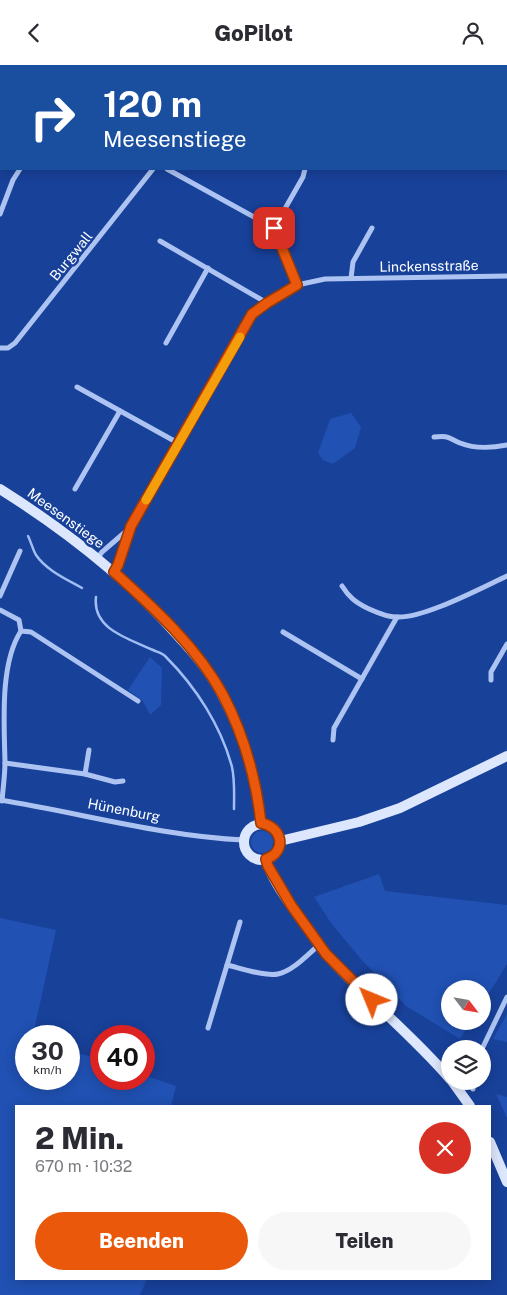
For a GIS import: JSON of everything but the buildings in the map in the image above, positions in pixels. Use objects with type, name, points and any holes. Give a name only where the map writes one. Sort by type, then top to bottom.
[{"type":"street","points":[[0,214],[19,170]]},
{"type":"street","name":"Burgwall","points":[[0,348],[8,348],[15,343],[152,170]]},
{"type":"street","points":[[169,170],[274,228],[297,285]]},
{"type":"street","points":[[274,228],[303,177],[305,170]]},
{"type":"street","points":[[351,278],[353,262],[372,228]]},
{"type":"street","points":[[160,241],[267,303]]},
{"type":"street","points":[[166,343],[208,268]]},
{"type":"street","name":"Linckensstraße","points":[[114,572],[131,526],[252,314],[297,285],[326,279],[507,276]]},
{"type":"street","points":[[76,387],[178,443]]},
{"type":"street","points":[[75,489],[120,411]]},
{"type":"street","points":[[434,437],[446,436],[461,443],[482,447],[507,445]]},
{"type":"street","name":"Meesenstiege","points":[[0,489],[31,509],[114,572],[164,620],[194,653],[223,696],[236,725],[256,785],[261,823]]},
{"type":"street","name":"Linckensstraße","points":[[97,559],[102,552],[131,526]]},
{"type":"street","points":[[0,596],[20,551]]},
{"type":"street","points":[[342,586],[349,597],[362,605],[378,613],[397,617],[420,614],[507,576]]},
{"type":"street","points":[[0,610],[19,620],[21,631]]},
{"type":"street","points":[[333,741],[334,728],[397,617]]},
{"type":"street","points":[[1,801],[5,763],[0,693],[3,665],[6,651],[13,638],[21,631],[31,632],[138,701]]},
{"type":"street","points":[[283,632],[362,679]]},
{"type":"street","points":[[491,681],[491,672],[507,644]]},
{"type":"street","points":[[85,774],[89,750]]},
{"type":"street","points":[[280,841],[359,822],[400,808],[507,756]]},
{"type":"street","points":[[5,763],[85,774],[115,782],[123,781]]},
{"type":"street","name":"Hünenburg","points":[[1,801],[168,832],[219,839],[244,840]]},
{"type":"street","points":[[261,823],[272,827],[280,841],[278,851],[270,858],[260,860],[250,855],[244,845],[244,840],[250,828],[261,823]]},
{"type":"street","points":[[266,859],[274,878],[319,945],[335,964],[419,1044],[441,1069]]},
{"type":"street","points":[[208,1028],[240,922]]},
{"type":"street","points":[[227,965],[277,974],[289,970],[319,945]]},
{"type":"street","points":[[486,1040],[507,997]]},
{"type":"street","points":[[458,1090],[469,1105]]},
{"type":"street","points":[[491,1144],[507,1182]]},
{"type":"shaded area","points":[[351,413],[361,427],[355,448],[333,464],[323,460],[318,453],[330,419]]},
{"type":"shaded area","points":[[150,657],[162,668],[161,705],[150,715],[143,701],[128,690]]},
{"type":"shaded area","points":[[262,831],[270,834],[273,842],[270,850],[262,853],[254,850],[251,842],[254,834]]},
{"type":"shaded area","points":[[379,874],[385,891],[507,905],[507,964],[491,990],[491,980],[441,980],[441,1027],[406,1006],[360,958],[331,923],[314,897]]},
{"type":"shaded area","points":[[0,918],[56,930],[35,1025],[15,1025],[15,1090],[80,1090],[80,1053],[90,1057],[90,1090],[155,1090],[155,1079],[176,1086],[171,1105],[15,1105],[15,1280],[147,1280],[140,1295],[0,1295]]},
{"type":"shaded area","points":[[507,1014],[507,1042],[493,1039]]},
{"type":"shaded area","points":[[445,1030],[466,1030],[460,1039]]},
{"type":"shaded area","points":[[496,1094],[507,1097],[507,1118]]},
{"type":"waterway","points":[[28,536],[36,555],[45,565],[82,588]]},
{"type":"waterway","points":[[96,597],[96,608],[100,618],[106,625],[114,632],[165,656],[197,694],[214,722],[232,767],[234,809]]},
{"type":"slow traffic","points":[[146,500],[240,337]]},
{"type":"route","points":[[274,228],[297,285],[252,314],[131,526],[128,540],[114,572],[164,620],[194,653],[214,680],[236,725],[248,758],[256,785],[261,823],[272,827],[279,836],[278,851],[266,859],[268,866],[291,905],[326,954],[372,1000]]}]
